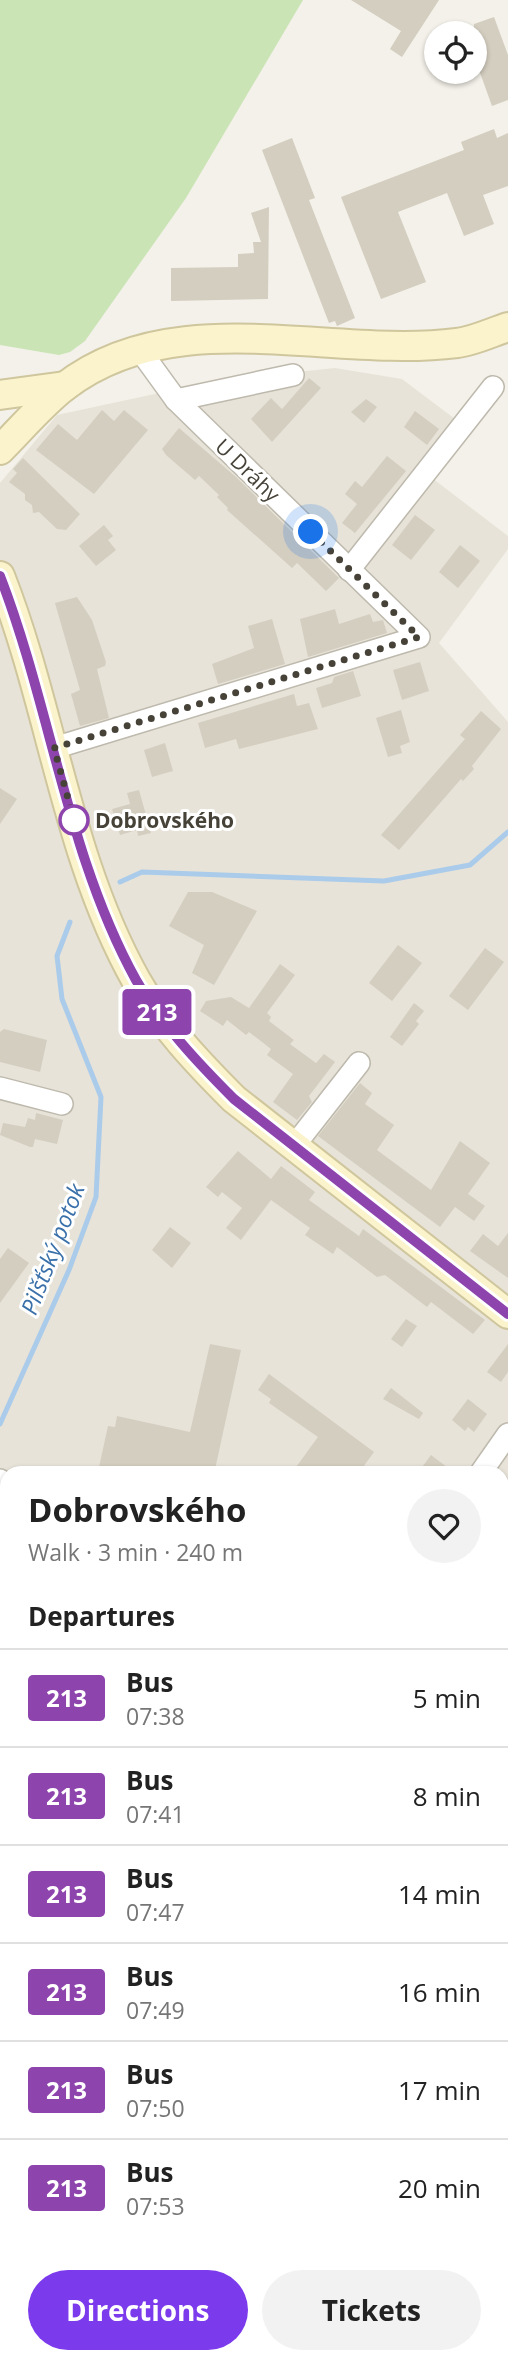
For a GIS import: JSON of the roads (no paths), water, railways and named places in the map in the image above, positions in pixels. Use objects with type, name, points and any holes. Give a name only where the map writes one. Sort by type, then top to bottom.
[{"type":"street","points":[[0,450],[65,386],[112,359],[139,349],[177,340],[217,338],[307,344],[420,346],[461,342],[508,327]]},
{"type":"street","name":"U Dráhy","points":[[54,748],[419,637],[176,400],[139,349]]},
{"type":"street","points":[[176,400],[293,375]]},
{"type":"street","points":[[0,395],[65,386]]},
{"type":"street","points":[[349,570],[493,387]]},
{"type":"street","points":[[0,576],[18,621],[96,891],[137,981],[165,1023],[198,1063],[234,1099],[508,1314]]},
{"type":"street","points":[[294,1146],[359,1063]]},
{"type":"street","points":[[0,1088],[62,1104]]},
{"type":"street","points":[[486,1466],[508,1434]]},
{"type":"waterway","name":"Pilšťský potok","points":[[120,882],[142,872],[384,881],[470,865],[508,832]]},
{"type":"waterway","name":"Pilšťský potok","points":[[0,1424],[69,1270],[96,1197],[101,1097],[62,999],[57,956],[70,922]]},
{"type":"place","name":"Dobrovského","points":[[74,820]]}]
